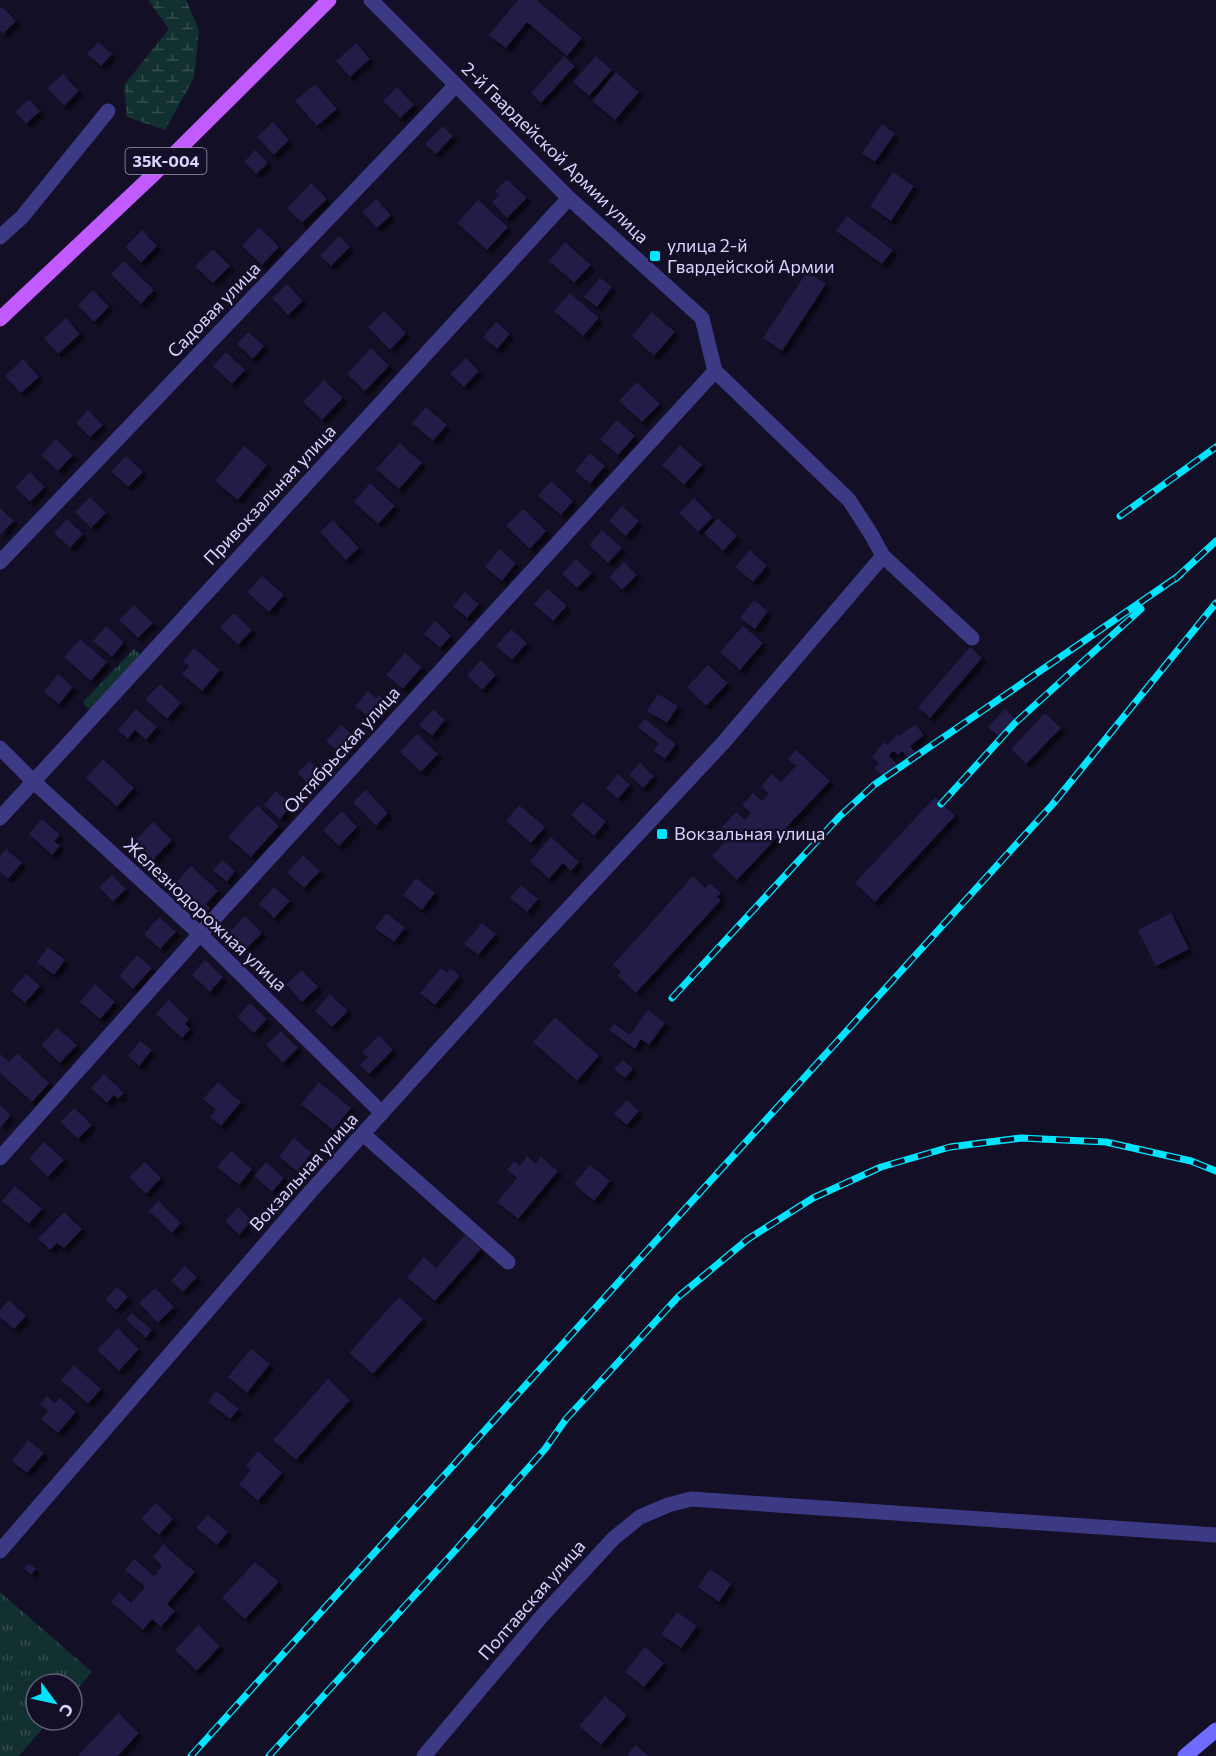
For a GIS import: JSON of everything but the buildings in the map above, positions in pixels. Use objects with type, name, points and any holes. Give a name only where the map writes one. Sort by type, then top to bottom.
[{"type":"main road","name":"35К-004","points":[[0,319],[156,172],[329,0]]},
{"type":"main road","points":[[1185,1756],[1216,1730]]},
{"type":"street","name":"2-й Гвардейской Армии улица","points":[[371,0],[569,198],[702,318],[715,372]]},
{"type":"street","name":"Садовая улица","points":[[0,562],[456,85]]},
{"type":"street","points":[[0,237],[22,217],[108,111]]},
{"type":"street","name":"Привокзальная улица","points":[[0,818],[569,198]]},
{"type":"street","points":[[715,372],[849,500],[883,556],[972,638]]},
{"type":"street","name":"Октябрьская улица","points":[[0,1158],[200,934],[715,372]]},
{"type":"street","name":"Вокзальная улица","points":[[0,1551],[288,1217],[523,957],[723,743],[883,556]]},
{"type":"street","name":"Железнодорожная улица","points":[[0,748],[200,934],[382,1113]]},
{"type":"street","points":[[363,1134],[508,1262]]},
{"type":"street","name":"Полтавская улица","points":[[424,1756],[542,1616],[614,1538],[640,1517],[668,1505],[691,1499],[1216,1535]]},
{"type":"green space","points":[[148,0],[186,0],[199,30],[194,78],[165,130],[127,117],[124,85],[169,29]]},
{"type":"green space","points":[[134,649],[145,659],[95,712],[87,708],[83,702]]},
{"type":"green space","points":[[0,1592],[92,1672],[84,1681],[84,1672],[24,1672],[24,1732],[40,1732],[19,1756],[0,1756]]},
{"type":"railway","points":[[1120,516],[1216,447]]},
{"type":"railway","points":[[1175,579],[1216,541]]},
{"type":"railway","points":[[672,998],[840,816],[874,785],[1180,575]]},
{"type":"railway","points":[[191,1756],[1052,805],[1216,603]]},
{"type":"railway","points":[[941,804],[1015,723],[1141,609]]},
{"type":"railway","points":[[269,1756],[545,1449],[566,1419],[678,1297],[748,1239],[813,1198],[881,1167],[950,1147],[1021,1138],[1106,1142],[1191,1161],[1216,1171]]},
{"type":"place","name":"улица 2-й Гвардейской Армии","points":[[655,256]]},
{"type":"place","name":"Вокзальная улица","points":[[662,834]]}]
